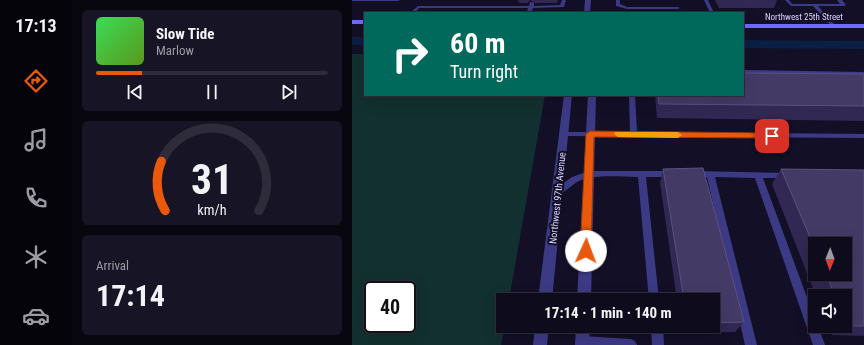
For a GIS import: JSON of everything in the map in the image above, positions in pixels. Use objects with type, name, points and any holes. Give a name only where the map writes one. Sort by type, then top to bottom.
[{"type":"main road","points":[[352,22],[364,22]]},
{"type":"main road","name":"Northwest 25th Street","points":[[744,26],[864,26]]},
{"type":"street","points":[[587,12],[588,0]]},
{"type":"street","name":"Northwest 97th Avenue","points":[[546,293],[568,96]]},
{"type":"street","points":[[584,293],[592,96]]},
{"type":"street","points":[[540,345],[541,333]]},
{"type":"street","points":[[582,343],[583,333]]},
{"type":"lane","points":[[352,0],[398,0]]},
{"type":"lane","points":[[506,7],[509,0]]},
{"type":"lane","points":[[413,12],[418,6],[562,6],[564,0]]},
{"type":"lane","points":[[618,0],[618,5],[627,8],[678,8]]},
{"type":"lane","points":[[706,0],[712,12]]},
{"type":"lane","points":[[787,0],[791,5],[844,5],[839,0]]},
{"type":"lane","points":[[529,12],[531,5]]},
{"type":"lane","points":[[814,5],[833,26]]},
{"type":"lane","points":[[744,72],[864,74]]},
{"type":"lane","points":[[632,96],[634,134]]},
{"type":"lane","points":[[564,134],[864,136]]},
{"type":"lane","points":[[558,191],[575,179],[589,174],[796,175]]},
{"type":"lane","points":[[642,174],[653,293]]},
{"type":"lane","points":[[710,174],[751,345]]},
{"type":"lane","points":[[758,175],[819,345]]},
{"type":"lane","points":[[657,333],[658,345]]},
{"type":"lane","points":[[582,343],[631,345]]},
{"type":"green space","points":[[352,54],[364,54],[364,96],[545,96],[510,293],[496,293],[496,333],[504,333],[501,345],[352,345]]},
{"type":"building","points":[[744,73],[864,74],[864,106],[659,104],[658,96],[744,96]]},
{"type":"building","points":[[703,168],[744,322],[720,323],[720,293],[683,293],[663,169]]},
{"type":"building","points":[[781,169],[864,170],[864,326],[852,326],[852,289],[832,289],[829,281],[852,281],[852,237],[810,237]]},
{"type":"waterway","points":[[352,41],[364,41]]},
{"type":"waterway","points":[[744,44],[864,45]]},
{"type":"slow traffic","points":[[618,134],[678,135]]},
{"type":"route","points":[[586,251],[590,134],[772,136]]}]
